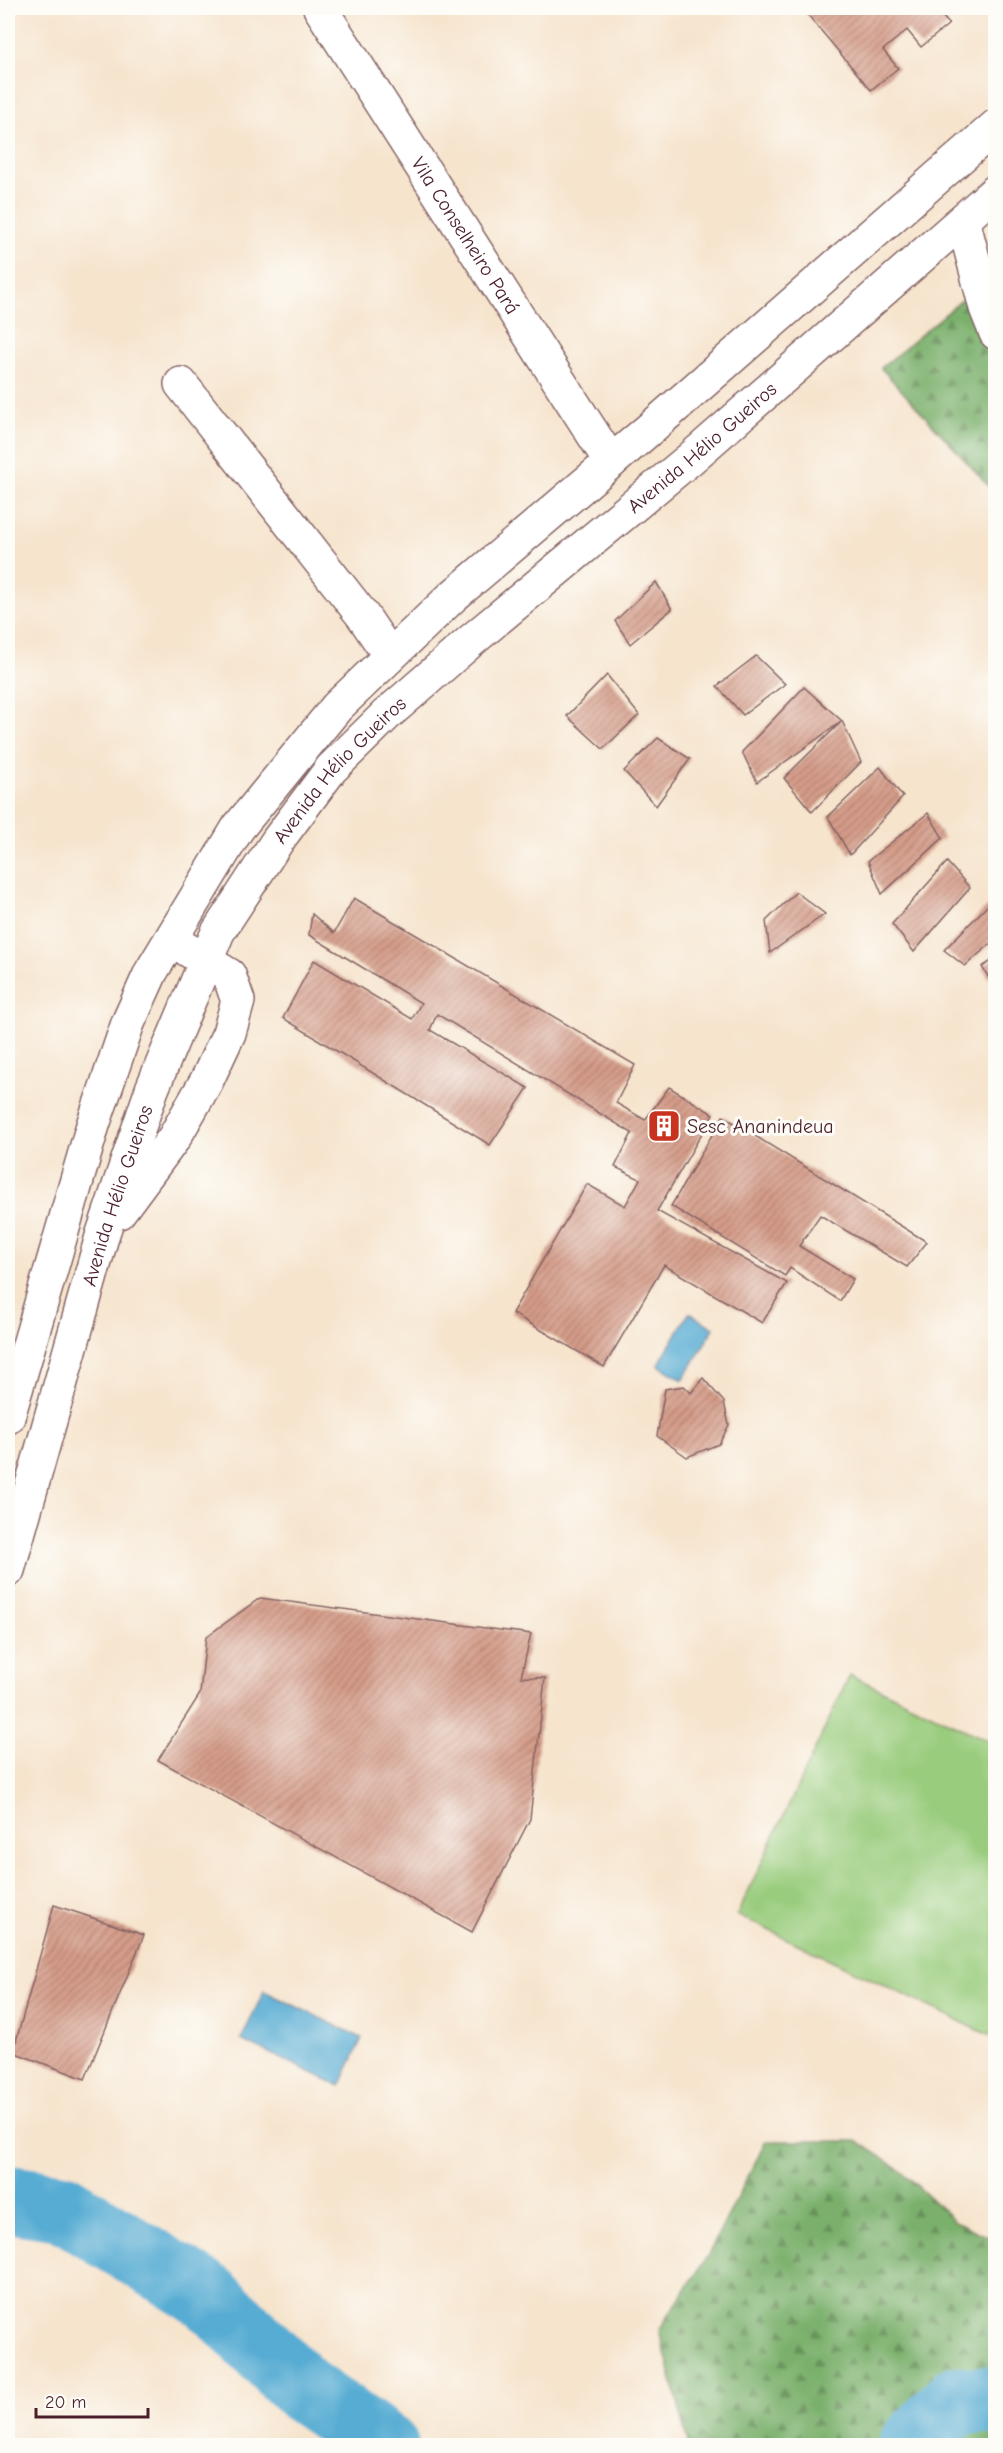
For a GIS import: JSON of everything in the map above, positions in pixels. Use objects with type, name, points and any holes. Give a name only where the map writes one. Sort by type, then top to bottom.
[{"type":"main road","name":"Vila Conselheiro Pará","points":[[320,8],[611,462]]},
{"type":"main road","name":"Avenida Hélio Gueiros","points":[[8,1416],[101,1102],[128,1023],[151,972],[238,828],[337,707],[452,597],[611,462],[996,126]]},
{"type":"main road","name":"Avenida Hélio Gueiros","points":[[8,1570],[103,1233],[152,1089],[218,932],[278,840],[331,769],[386,715],[481,632],[690,459],[996,191]]},
{"type":"main road","points":[[963,220],[986,308],[996,333]]},
{"type":"main road","points":[[181,384],[363,616],[390,656]]},
{"type":"main road","points":[[103,1233],[174,1138],[207,1080],[229,1033],[238,1001],[229,975],[170,939]]},
{"type":"green space","points":[[995,272],[995,493],[881,368]]},
{"type":"green space","points":[[850,1675],[995,1744],[995,2038],[737,1915]]},
{"type":"green space","points":[[766,2141],[857,2141],[897,2167],[955,2221],[995,2240],[995,2445],[689,2445],[659,2330],[707,2257]]},
{"type":"water","points":[[689,1313],[714,1328],[683,1380],[658,1365]]},
{"type":"water","points":[[264,1991],[362,2038],[340,2086],[241,2040]]},
{"type":"building","points":[[802,8],[935,8],[949,24],[921,47],[907,30],[883,50],[898,68],[871,90]]},
{"type":"building","points":[[656,582],[672,609],[630,644],[615,621]]},
{"type":"building","points":[[756,656],[785,684],[743,715],[717,686]]},
{"type":"building","points":[[607,675],[639,715],[603,749],[567,716]]},
{"type":"building","points":[[804,687],[842,721],[757,782],[742,752]]},
{"type":"building","points":[[842,721],[861,762],[812,812],[784,778]]},
{"type":"building","points":[[658,738],[690,759],[656,806],[624,771]]},
{"type":"building","points":[[880,767],[903,797],[850,855],[828,817]]},
{"type":"building","points":[[928,813],[943,838],[882,894],[868,861]]},
{"type":"building","points":[[947,862],[970,888],[914,952],[892,924]]},
{"type":"building","points":[[796,892],[825,914],[770,953],[766,921]]},
{"type":"building","points":[[996,897],[996,939],[965,966],[944,950]]},
{"type":"building","name":"Sesc Ananindeua","points":[[354,898],[635,1065],[616,1103],[645,1120],[669,1087],[713,1114],[657,1211],[787,1283],[762,1323],[664,1265],[604,1367],[512,1313],[587,1184],[625,1206],[640,1179],[615,1167],[632,1133],[437,1014],[430,1030],[528,1088],[490,1145],[283,1018],[314,960],[412,1019],[421,1003],[309,935],[312,914],[334,933]]},
{"type":"building","points":[[996,958],[996,989],[982,967]]},
{"type":"building","points":[[723,1116],[927,1242],[907,1267],[820,1215],[799,1246],[853,1279],[840,1301],[790,1268],[785,1276],[671,1206]]},
{"type":"building","points":[[703,1378],[724,1402],[729,1425],[719,1444],[687,1457],[657,1436],[665,1389],[684,1386],[691,1393]]},
{"type":"building","points":[[260,1598],[531,1634],[521,1677],[545,1678],[530,1819],[472,1932],[158,1760],[200,1694],[206,1637]]},
{"type":"building","points":[[54,1905],[144,1935],[85,2079],[13,2052]]},
{"type":"waterway","points":[[8,2199],[62,2207],[209,2297],[306,2392],[385,2446]]},
{"type":"waterway","points":[[912,2446],[956,2400],[996,2401]]},
{"type":"place","name":"Sesc Ananindeua","points":[[664,1126]]}]
